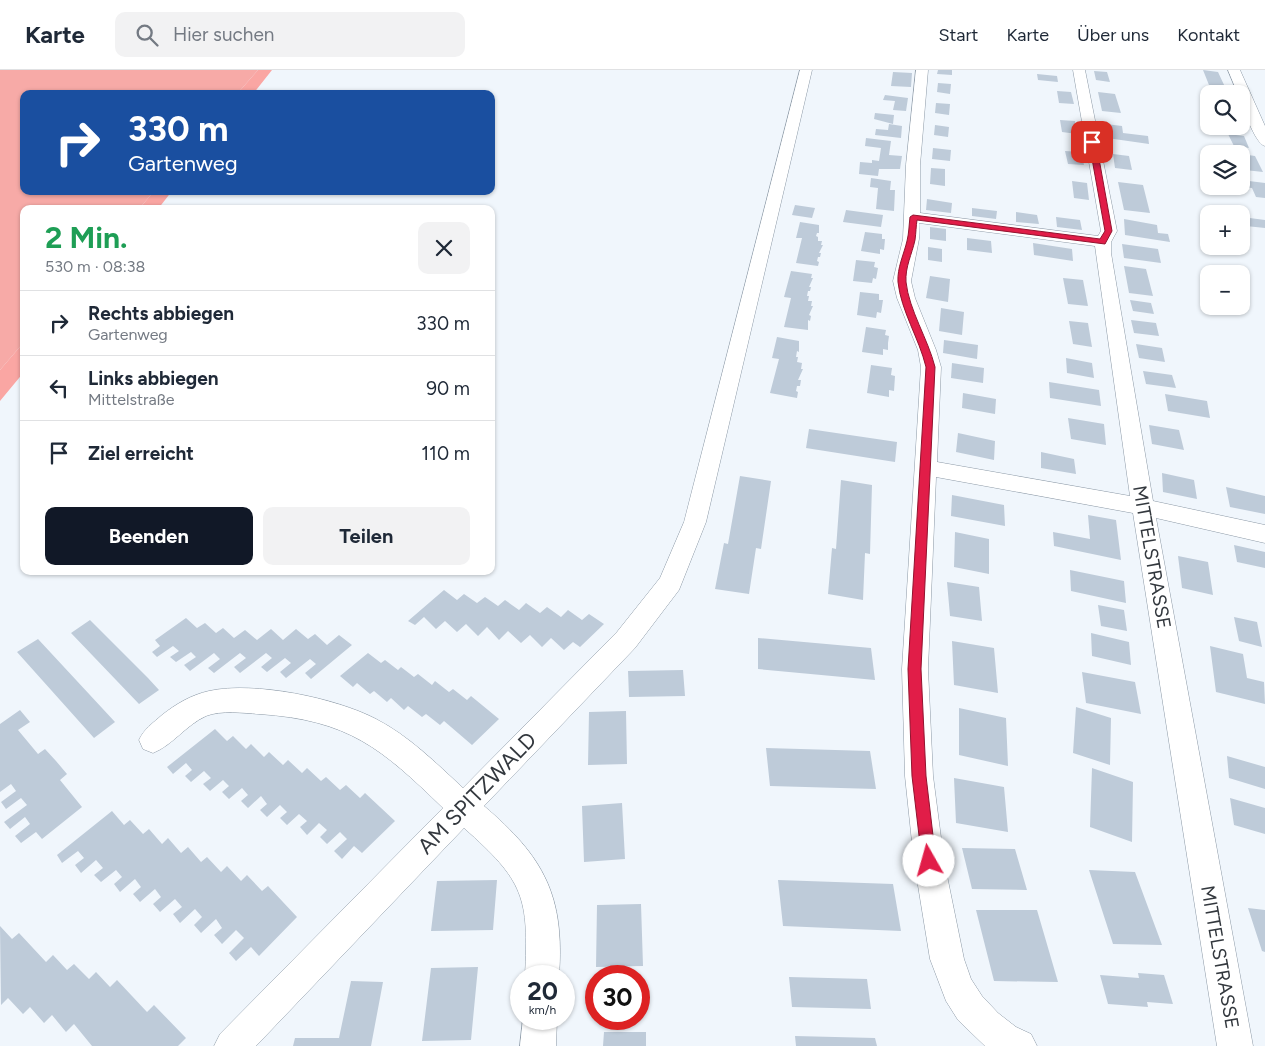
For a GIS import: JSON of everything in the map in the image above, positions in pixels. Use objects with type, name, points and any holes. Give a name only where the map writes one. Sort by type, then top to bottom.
[{"type":"street","name":"AM SPITZWALD","points":[[232,1046],[626,640],[670,583],[695,522],[806,70]]},
{"type":"street","points":[[922,70],[913,165],[911,239],[902,281],[906,298],[927,350],[931,367],[915,669],[916,738],[923,817],[932,880],[949,969],[967,1003],[1006,1039]]},
{"type":"street","name":"MITTELSTRASSE","points":[[1079,70],[1108,231],[1103,242],[1143,507],[1235,1046]]},
{"type":"street","points":[[1234,70],[1265,142]]},
{"type":"street","points":[[913,217],[1103,242]]},
{"type":"street","points":[[926,468],[1143,507],[1265,534]]},
{"type":"street","points":[[153,740],[190,712],[212,703],[254,702],[302,706],[346,719],[386,740],[413,761],[514,855],[535,891],[542,920],[542,965]]},
{"type":"street","points":[[538,1046],[539,1030]]},
{"type":"shaded area","points":[[0,70],[258,70],[240,90],[20,90],[20,195],[151,195],[142,205],[20,205],[20,347],[0,370]]},
{"type":"shaded area","points":[[258,70],[272,70],[256,90],[240,90]]},
{"type":"shaded area","points":[[151,195],[169,195],[161,205],[142,205]]},
{"type":"shaded area","points":[[20,347],[20,377],[0,401],[0,370]]},
{"type":"building","points":[[938,70],[952,70],[952,75],[937,74]]},
{"type":"building","points":[[1203,70],[1218,72],[1224,85],[1209,85]]},
{"type":"building","points":[[1094,71],[1107,72],[1110,82],[1096,80]]},
{"type":"building","points":[[893,72],[912,73],[911,87],[891,86]]},
{"type":"building","points":[[1037,74],[1057,76],[1058,82],[1038,80]]},
{"type":"building","points":[[938,83],[951,84],[950,94],[937,92]]},
{"type":"building","points":[[1057,91],[1071,92],[1074,104],[1059,103]]},
{"type":"building","points":[[1098,92],[1115,94],[1121,113],[1102,111]]},
{"type":"building","points":[[885,95],[908,98],[906,111],[893,110],[895,101],[883,100]]},
{"type":"building","points":[[936,103],[950,104],[949,115],[935,113]]},
{"type":"building","points":[[875,113],[894,115],[893,124],[874,119]]},
{"type":"building","points":[[1060,120],[1075,121],[1077,134],[1062,132]]},
{"type":"building","points":[[889,124],[902,126],[901,138],[875,135],[876,129],[888,130]]},
{"type":"building","points":[[1106,124],[1122,126],[1123,133],[1148,136],[1149,144],[1107,138]]},
{"type":"building","points":[[935,125],[949,127],[948,137],[934,135]]},
{"type":"building","points":[[1228,135],[1244,136],[1248,145],[1234,145]]},
{"type":"building","points":[[866,138],[891,141],[889,155],[902,156],[900,169],[879,169],[878,176],[859,174],[860,162],[872,163],[872,160],[879,161],[881,148],[865,146]]},
{"type":"building","points":[[933,148],[951,150],[950,161],[932,159]]},
{"type":"building","points":[[1065,151],[1081,152],[1084,165],[1068,164]]},
{"type":"building","points":[[1113,154],[1129,156],[1132,170],[1115,168]]},
{"type":"building","points":[[1250,155],[1255,156],[1263,172],[1250,171]]},
{"type":"building","points":[[931,168],[945,169],[945,186],[930,184]]},
{"type":"building","points":[[871,178],[891,181],[890,190],[895,190],[894,211],[876,209],[878,188],[870,187]]},
{"type":"building","points":[[1072,181],[1087,183],[1089,200],[1074,198]]},
{"type":"building","points":[[1250,181],[1265,183],[1265,198],[1256,197],[1252,188],[1250,188]]},
{"type":"building","points":[[1118,182],[1143,185],[1150,213],[1124,210]]},
{"type":"building","points":[[927,199],[952,203],[951,213],[926,210]]},
{"type":"building","points":[[795,205],[815,208],[812,218],[792,215]]},
{"type":"building","points":[[972,208],[997,211],[996,219],[972,216]]},
{"type":"building","points":[[846,210],[883,215],[881,227],[843,222]]},
{"type":"building","points":[[1016,212],[1037,215],[1039,224],[1016,222]]},
{"type":"building","points":[[1056,217],[1080,220],[1082,230],[1057,227]]},
{"type":"building","points":[[1250,218],[1265,220],[1265,228],[1250,226]]},
{"type":"building","points":[[1124,219],[1157,225],[1158,233],[1168,234],[1170,242],[1125,235]]},
{"type":"building","points":[[800,222],[819,225],[819,233],[816,236],[818,241],[822,241],[821,245],[823,245],[817,261],[819,262],[818,266],[796,263],[802,238],[796,238]]},
{"type":"building","points":[[930,227],[946,229],[946,241],[930,239]]},
{"type":"building","points":[[865,232],[882,234],[882,239],[885,239],[884,250],[880,249],[880,254],[861,251]]},
{"type":"building","points":[[967,238],[991,241],[992,253],[967,250]]},
{"type":"building","points":[[1033,243],[1072,249],[1073,261],[1034,255]]},
{"type":"building","points":[[1122,244],[1158,249],[1161,263],[1124,258]]},
{"type":"building","points":[[928,247],[942,249],[942,262],[928,260]]},
{"type":"building","points":[[856,260],[875,262],[874,267],[878,268],[876,279],[873,278],[872,283],[853,281]]},
{"type":"building","points":[[1124,266],[1146,269],[1153,296],[1129,293]]},
{"type":"building","points":[[791,271],[812,274],[811,278],[813,278],[809,287],[811,287],[807,296],[809,296],[808,301],[812,301],[811,306],[813,306],[809,315],[811,316],[810,321],[808,320],[808,330],[784,327],[791,298],[784,297]]},
{"type":"building","points":[[930,276],[950,279],[948,302],[926,298]]},
{"type":"building","points":[[1063,278],[1083,280],[1088,306],[1068,304]]},
{"type":"building","points":[[860,292],[879,294],[879,300],[883,300],[881,313],[877,312],[876,318],[857,315]]},
{"type":"building","points":[[1130,300],[1151,303],[1154,314],[1133,311]]},
{"type":"building","points":[[941,308],[964,312],[962,335],[939,331]]},
{"type":"building","points":[[1131,320],[1156,323],[1159,336],[1134,333]]},
{"type":"building","points":[[1069,321],[1088,323],[1092,347],[1073,344]]},
{"type":"building","points":[[866,327],[886,330],[885,335],[889,336],[888,350],[883,349],[883,355],[862,352]]},
{"type":"building","points":[[777,337],[799,341],[799,352],[797,351],[796,357],[798,357],[797,362],[802,363],[801,369],[803,369],[798,380],[801,380],[800,386],[797,386],[797,398],[770,393],[779,359],[772,358]]},
{"type":"building","points":[[944,340],[978,345],[977,359],[943,353]]},
{"type":"building","points":[[1136,344],[1162,348],[1165,362],[1139,358]]},
{"type":"building","points":[[1066,358],[1092,363],[1094,378],[1067,373]]},
{"type":"building","points":[[952,363],[984,368],[983,383],[951,378]]},
{"type":"building","points":[[871,365],[892,368],[891,375],[895,376],[894,391],[889,390],[889,397],[867,393]]},
{"type":"building","points":[[1143,371],[1172,375],[1176,388],[1146,384]]},
{"type":"building","points":[[1049,382],[1099,390],[1101,406],[1050,398]]},
{"type":"building","points":[[963,393],[996,399],[995,414],[962,408]]},
{"type":"building","points":[[1165,394],[1207,401],[1210,418],[1168,411]]},
{"type":"building","points":[[1068,418],[1104,424],[1106,445],[1071,439]]},
{"type":"building","points":[[1149,425],[1179,430],[1184,450],[1152,444]]},
{"type":"building","points":[[809,429],[897,442],[895,462],[806,448]]},
{"type":"building","points":[[958,433],[995,441],[994,460],[956,452]]},
{"type":"building","points":[[1041,452],[1074,459],[1076,474],[1041,468]]},
{"type":"building","points":[[1162,473],[1194,480],[1197,499],[1163,492]]},
{"type":"building","points":[[740,476],[771,481],[761,549],[756,548],[749,594],[715,589],[724,543],[728,544]]},
{"type":"building","points":[[841,480],[872,485],[870,554],[865,553],[863,600],[828,594],[832,548],[836,549]]},
{"type":"building","points":[[1226,487],[1265,496],[1265,514],[1230,507]]},
{"type":"building","points":[[952,495],[1004,505],[1005,526],[951,516]]},
{"type":"building","points":[[1088,515],[1116,520],[1121,560],[1054,546],[1053,532],[1090,539]]},
{"type":"building","points":[[955,532],[989,539],[989,574],[954,567]]},
{"type":"building","points":[[1234,545],[1265,552],[1265,568],[1237,562]]},
{"type":"building","points":[[1178,556],[1208,562],[1213,595],[1182,588]]},
{"type":"building","points":[[1070,570],[1124,581],[1126,603],[1071,591]]},
{"type":"building","points":[[947,582],[979,587],[982,621],[950,616]]},
{"type":"building","points":[[444,590],[457,600],[464,594],[477,603],[485,597],[498,606],[505,600],[519,610],[526,603],[540,613],[547,607],[561,617],[568,610],[582,620],[589,614],[604,624],[580,647],[573,642],[564,650],[551,638],[542,647],[530,635],[521,643],[508,631],[499,640],[487,627],[478,636],[466,624],[457,632],[445,621],[436,629],[424,617],[415,625],[408,621]]},
{"type":"building","points":[[1098,605],[1124,610],[1127,631],[1101,626]]},
{"type":"building","points":[[1234,617],[1257,622],[1262,647],[1239,641]]},
{"type":"building","points":[[186,618],[197,628],[205,623],[216,633],[223,628],[234,638],[245,630],[257,640],[271,629],[283,640],[296,629],[308,639],[315,634],[327,645],[339,635],[352,645],[311,679],[305,673],[316,664],[310,659],[286,678],[280,672],[291,663],[285,658],[267,672],[261,667],[272,658],[266,653],[240,673],[234,667],[246,658],[240,653],[214,673],[208,668],[220,659],[214,653],[190,671],[184,665],[196,657],[191,652],[176,662],[170,657],[179,651],[173,646],[157,657],[152,652],[160,646],[155,640]]},
{"type":"building","points":[[90,620],[159,690],[139,704],[71,633]]},
{"type":"building","points":[[1091,633],[1129,642],[1131,665],[1092,656]]},
{"type":"building","points":[[758,638],[871,648],[875,680],[758,669]]},
{"type":"building","points":[[38,639],[115,722],[94,738],[17,652]]},
{"type":"building","points":[[952,641],[994,648],[998,693],[954,685]]},
{"type":"building","points":[[1210,646],[1243,654],[1247,678],[1264,682],[1265,704],[1216,692]]},
{"type":"building","points":[[368,653],[381,663],[385,660],[398,670],[401,667],[414,677],[418,674],[432,685],[435,681],[449,692],[453,689],[467,700],[471,696],[499,719],[472,745],[444,721],[440,725],[426,714],[422,717],[408,706],[404,710],[391,698],[387,702],[374,691],[370,694],[357,683],[353,687],[340,676]]},
{"type":"building","points":[[683,670],[685,696],[629,697],[628,671]]},
{"type":"building","points":[[1082,672],[1135,682],[1141,714],[1086,703]]},
{"type":"building","points":[[1076,707],[1111,718],[1110,765],[1073,753]]},
{"type":"building","points":[[959,708],[1006,718],[1008,766],[959,755]]},
{"type":"building","points":[[20,710],[30,722],[18,730],[38,754],[45,749],[67,774],[60,780],[82,807],[42,839],[36,832],[21,843],[15,836],[30,824],[25,817],[10,829],[4,822],[27,805],[21,798],[6,809],[1,802],[16,791],[11,784],[0,792],[0,724]]},
{"type":"building","points":[[626,711],[627,764],[588,765],[589,712]]},
{"type":"building","points":[[215,729],[227,741],[233,736],[246,749],[251,744],[264,757],[269,752],[283,765],[288,760],[302,773],[307,768],[321,781],[326,777],[340,790],[346,785],[360,798],[365,793],[395,821],[362,853],[354,846],[342,859],[334,851],[347,839],[340,832],[327,844],[320,837],[327,830],[319,823],[307,835],[300,827],[307,821],[299,814],[287,825],[280,818],[287,812],[280,805],[267,817],[260,810],[267,804],[261,796],[248,808],[241,801],[248,795],[242,788],[229,799],[222,792],[229,786],[223,780],[210,791],[203,784],[211,778],[204,771],[191,782],[185,776],[192,770],[186,763],[173,774],[167,767]]},
{"type":"building","points":[[766,748],[870,751],[876,789],[770,786]]},
{"type":"building","points":[[1227,756],[1265,767],[1265,789],[1229,778]]},
{"type":"building","points":[[1092,768],[1133,782],[1132,842],[1090,827]]},
{"type":"building","points":[[954,778],[1004,787],[1008,832],[956,823]]},
{"type":"building","points":[[1230,798],[1265,808],[1265,834],[1234,825]]},
{"type":"building","points":[[622,803],[625,859],[584,862],[582,806]]},
{"type":"building","points":[[112,811],[124,825],[130,820],[143,834],[149,829],[162,844],[168,838],[181,853],[188,847],[201,862],[207,857],[221,872],[227,866],[241,881],[247,875],[262,891],[268,886],[297,917],[259,956],[251,947],[236,961],[229,953],[244,938],[236,930],[222,944],[214,935],[222,928],[216,919],[201,933],[194,925],[202,917],[195,909],[180,923],[173,914],[182,907],[175,899],[160,912],[153,904],[161,897],[155,889],[140,902],[133,894],[141,887],[135,879],[120,892],[114,884],[122,877],[116,870],[101,882],[94,875],[103,868],[96,860],[81,873],[75,865],[84,858],[78,851],[62,863],[57,855]]},
{"type":"building","points":[[962,848],[1015,849],[1027,890],[972,889]]},
{"type":"building","points":[[1089,870],[1135,872],[1162,945],[1113,944]]},
{"type":"building","points":[[497,880],[493,930],[431,931],[437,881]]},
{"type":"building","points":[[778,880],[893,884],[901,931],[783,926]]},
{"type":"building","points":[[641,904],[643,965],[596,965],[597,905]]},
{"type":"building","points":[[1248,908],[1265,910],[1265,952],[1262,951]]},
{"type":"building","points":[[976,910],[1037,910],[1058,982],[994,981]]},
{"type":"building","points":[[0,926],[12,939],[19,933],[46,962],[53,955],[67,970],[74,964],[89,979],[96,972],[110,987],[117,980],[147,1012],[154,1005],[186,1038],[178,1046],[92,1046],[74,1024],[66,1032],[52,1015],[44,1023],[30,1007],[23,1014],[8,998],[1,1005]]},
{"type":"building","points":[[478,967],[471,1040],[422,1041],[431,968]]},
{"type":"building","points":[[1138,973],[1164,975],[1173,1004],[1147,1002],[1148,1007],[1108,1004],[1100,975],[1139,978]]},
{"type":"building","points":[[789,977],[867,979],[871,1009],[792,1007]]},
{"type":"building","points":[[351,981],[383,982],[371,1046],[293,1046],[295,1038],[339,1038]]},
{"type":"building","points":[[604,1032],[646,1032],[646,1046],[603,1046]]},
{"type":"building","points":[[795,1036],[875,1038],[877,1046],[796,1046]]},
{"type":"route","points":[[929,861],[916,738],[915,669],[931,367],[927,350],[906,298],[902,281],[911,239],[913,217],[1103,242],[1108,231],[1092,142]]}]
